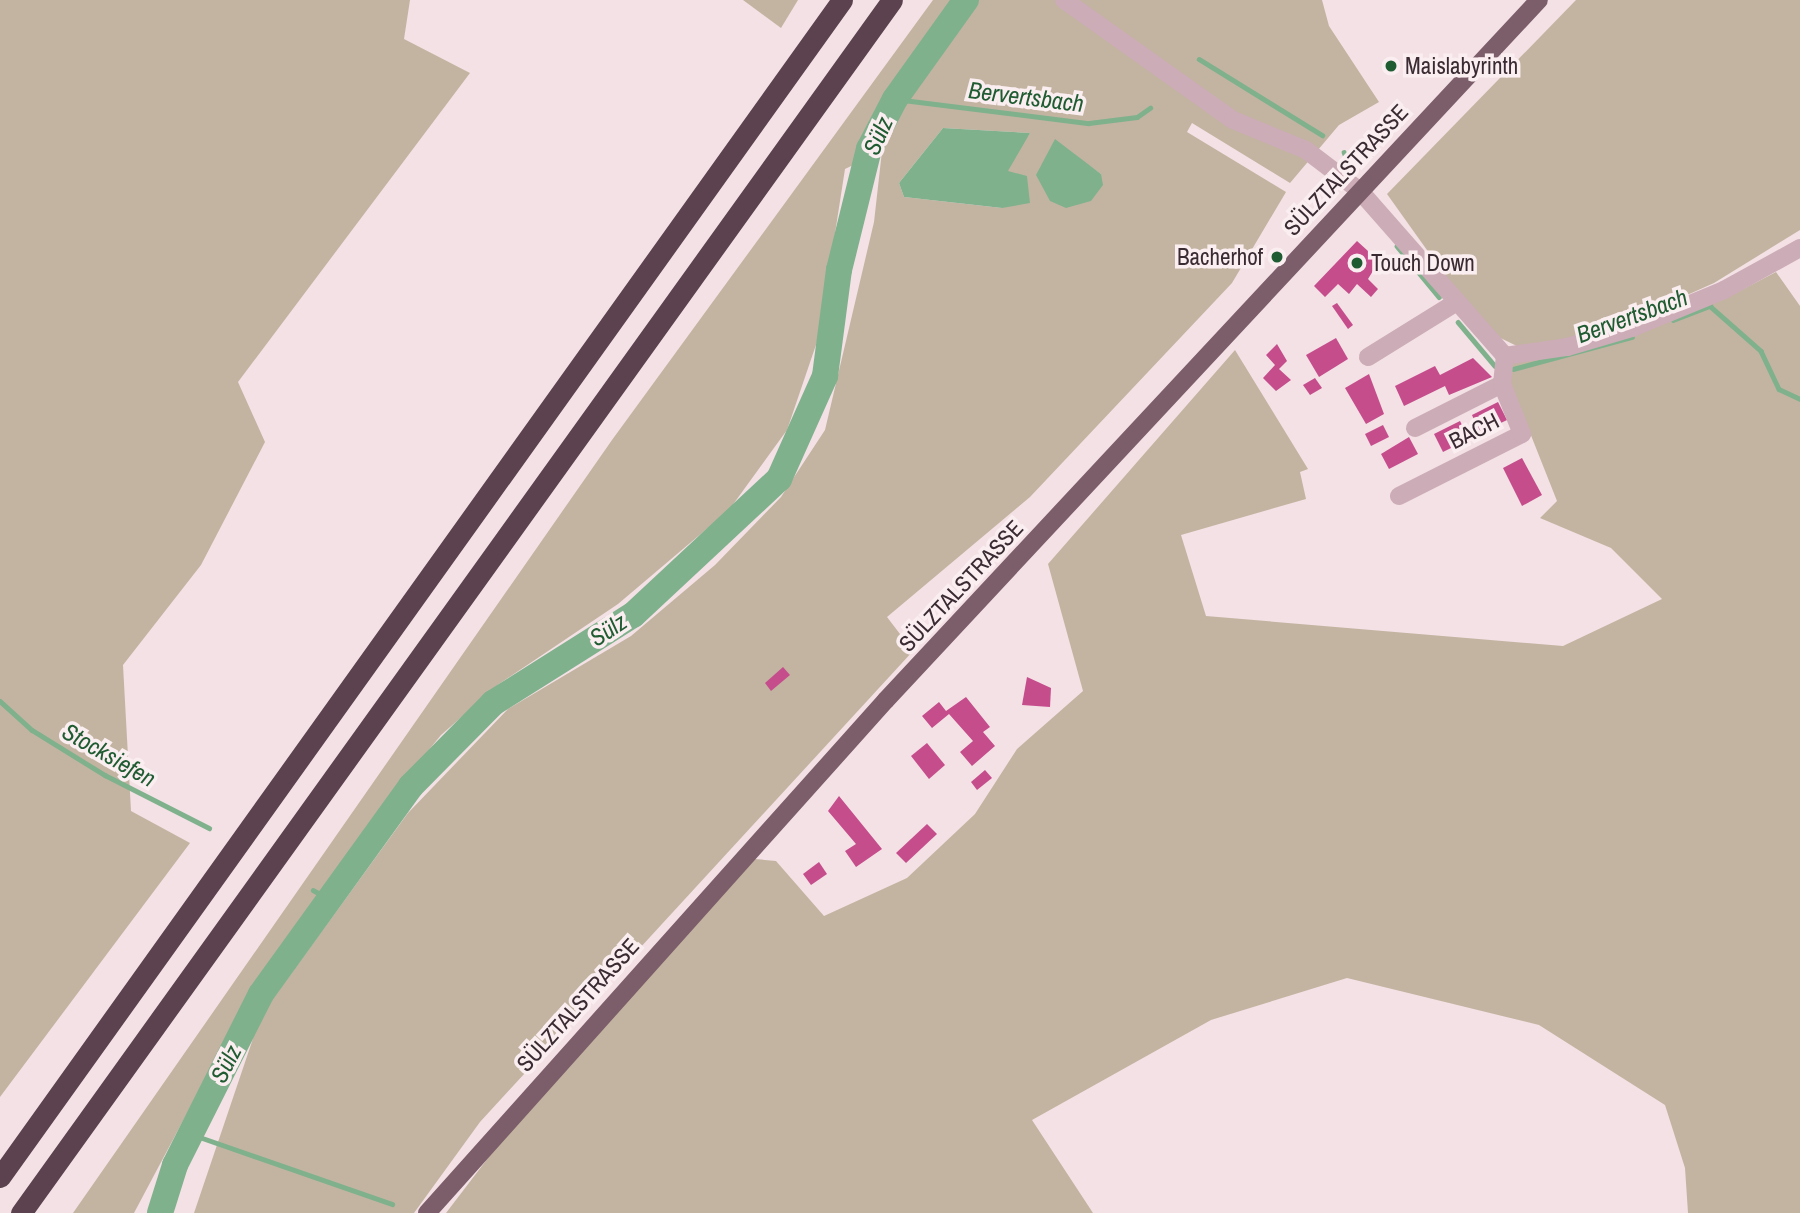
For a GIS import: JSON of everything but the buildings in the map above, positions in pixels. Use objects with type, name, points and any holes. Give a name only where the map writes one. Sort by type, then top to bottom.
[{"type":"highway","points":[[0,1177],[842,0]]},
{"type":"highway","points":[[20,1213],[892,0]]},
{"type":"main road","name":"SÜLZTALSTRASSE","points":[[427,1213],[757,842],[1539,0]]},
{"type":"street","points":[[1065,0],[1233,120],[1306,150],[1360,191],[1455,303],[1505,356],[1567,347],[1632,328],[1724,290],[1800,248]]},
{"type":"street","points":[[1368,357],[1455,303]]},
{"type":"street","name":"BACH","points":[[1399,496],[1522,434],[1502,384],[1505,356]]},
{"type":"street","name":"BACH","points":[[1415,428],[1502,384]]},
{"type":"shaded area","points":[[0,0],[410,0],[404,39],[470,73],[238,382],[265,442],[201,565],[123,665],[131,811],[190,843],[0,1097]]},
{"type":"shaded area","points":[[743,0],[798,0],[781,28]]},
{"type":"shaded area","points":[[933,0],[1322,0],[1329,26],[1379,102],[1339,125],[1290,183],[1192,123],[1187,132],[1286,192],[1232,283],[1030,497],[887,617],[913,651],[480,1122],[414,1213],[194,1213],[261,1015],[408,813],[508,709],[631,636],[715,565],[781,497],[825,430],[874,222],[882,151],[845,169],[819,336],[787,430],[729,510],[618,604],[499,684],[441,735],[370,822],[253,989],[134,1213],[73,1213],[612,440]],"holes":[[[943,128],[1030,133],[1009,161],[1002,208],[904,197],[899,183]],[[1088,165],[1101,174],[1036,175]]]},
{"type":"shaded area","points":[[1576,0],[1800,0],[1800,230],[1714,283],[1640,316],[1569,342],[1521,348],[1484,330],[1387,194]]},
{"type":"shaded area","points":[[943,128],[1030,133],[1008,171],[1027,176],[1030,203],[1002,208],[904,197],[899,183]]},
{"type":"shaded area","points":[[1055,139],[1101,174],[1103,185],[1091,201],[1066,208],[1050,201],[1036,175]]},
{"type":"shaded area","points":[[1776,272],[1800,306],[1800,1213],[1688,1213],[1685,1168],[1665,1105],[1539,1025],[1347,978],[1211,1020],[1032,1120],[1093,1213],[446,1213],[501,1141],[755,859],[776,861],[824,916],[907,878],[975,814],[1017,749],[1083,691],[1048,564],[1235,350],[1308,469],[1300,472],[1306,499],[1181,535],[1206,616],[1563,646],[1662,599],[1611,548],[1540,518],[1557,501],[1507,375],[1511,363],[1734,294]]},
{"type":"waterway","name":"Sülz","points":[[160,1213],[175,1165],[261,994],[411,786],[493,703],[633,615],[779,479],[825,376],[839,270],[869,149],[895,99],[966,0]]},
{"type":"waterway","name":"Bervertsbach","points":[[1199,59],[1322,135]]},
{"type":"waterway","name":"Bervertsbach","points":[[895,99],[1089,123],[1137,117],[1150,108]]},
{"type":"waterway","name":"Bervertsbach","points":[[1344,152],[1346,157]]},
{"type":"waterway","name":"Bervertsbach","points":[[1397,246],[1439,297]]},
{"type":"waterway","name":"Bervertsbach","points":[[1673,320],[1710,306],[1761,351],[1779,389],[1800,399]]},
{"type":"waterway","name":"Bervertsbach","points":[[1458,322],[1495,366]]},
{"type":"waterway","name":"Bervertsbach","points":[[1513,369],[1632,337]]},
{"type":"waterway","name":"Stocksiefen","points":[[0,701],[32,730],[105,775],[209,828]]},
{"type":"waterway","name":"Stocksiefen","points":[[313,890],[329,899]]},
{"type":"waterway","points":[[191,1134],[392,1204]]},
{"type":"place","name":"Maislabyrinth","points":[[1391,66]]},
{"type":"place","name":"Bacherhof","points":[[1277,257]]},
{"type":"place","name":"Touch Down","points":[[1357,263]]}]
